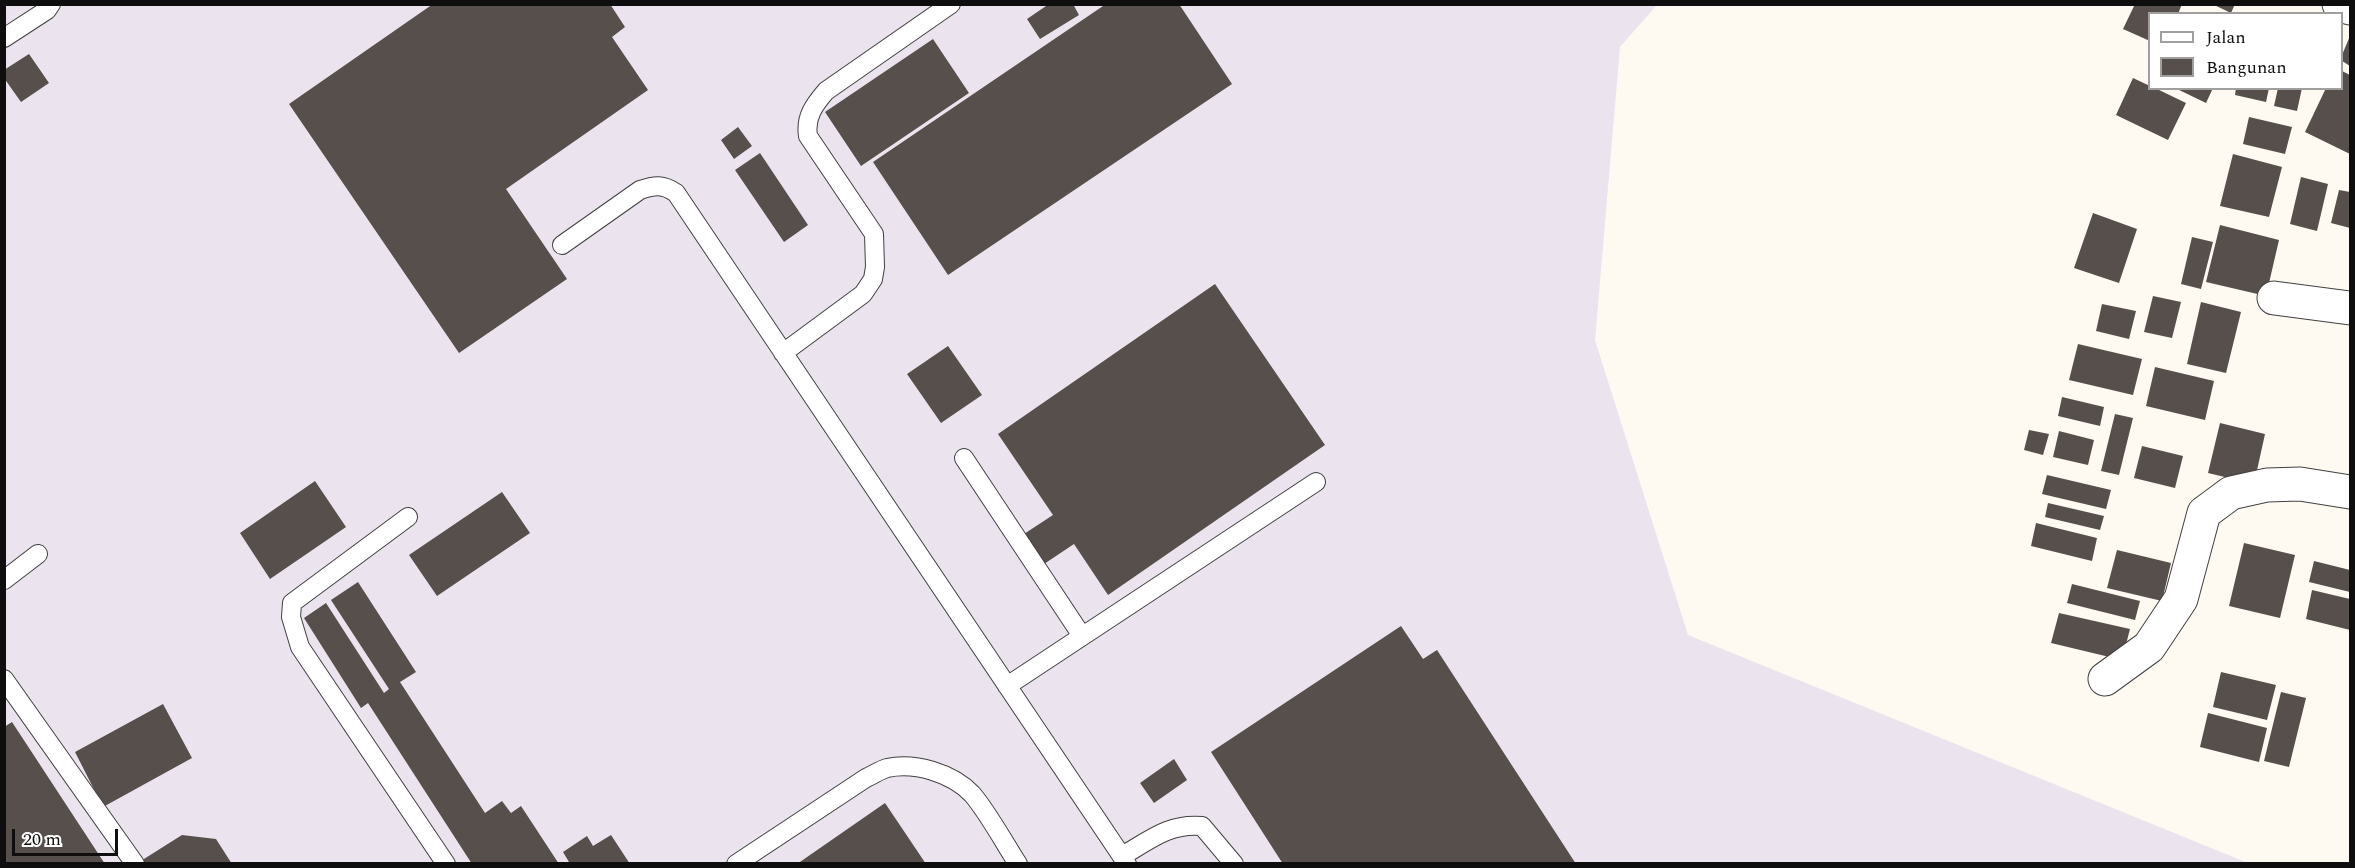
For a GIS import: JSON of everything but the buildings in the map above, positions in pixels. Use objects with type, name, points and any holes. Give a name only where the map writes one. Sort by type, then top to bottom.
[{"type":"street","points":[[2339,4],[2350,8]]},
{"type":"street","points":[[2274,298],[2350,308]]},
{"type":"street","points":[[2104,679],[2149,647],[2181,599],[2204,513],[2230,493],[2267,484],[2300,484],[2350,492]]},
{"type":"lane","points":[[4,38],[47,10],[51,4]]},
{"type":"lane","points":[[783,353],[863,294],[873,279],[875,267],[874,234],[808,136],[807,128],[813,105],[826,91],[951,4]]},
{"type":"lane","points":[[562,245],[640,190],[654,185],[667,187],[676,194],[1125,860],[1171,828],[1185,824],[1202,826],[1234,864]]},
{"type":"lane","points":[[964,458],[1082,636]]},
{"type":"lane","points":[[1007,686],[1316,482]]},
{"type":"lane","points":[[408,517],[292,603],[291,617],[300,647],[446,864]]},
{"type":"lane","points":[[4,580],[38,554]]},
{"type":"lane","points":[[4,679],[135,864]]},
{"type":"lane","points":[[736,864],[866,778],[885,768],[905,766],[931,770],[952,778],[972,794],[1018,864]]},
{"type":"shaded area","points":[[5,4],[1657,5],[1620,47],[1595,340],[1688,635],[2248,863],[5,864]]}]
